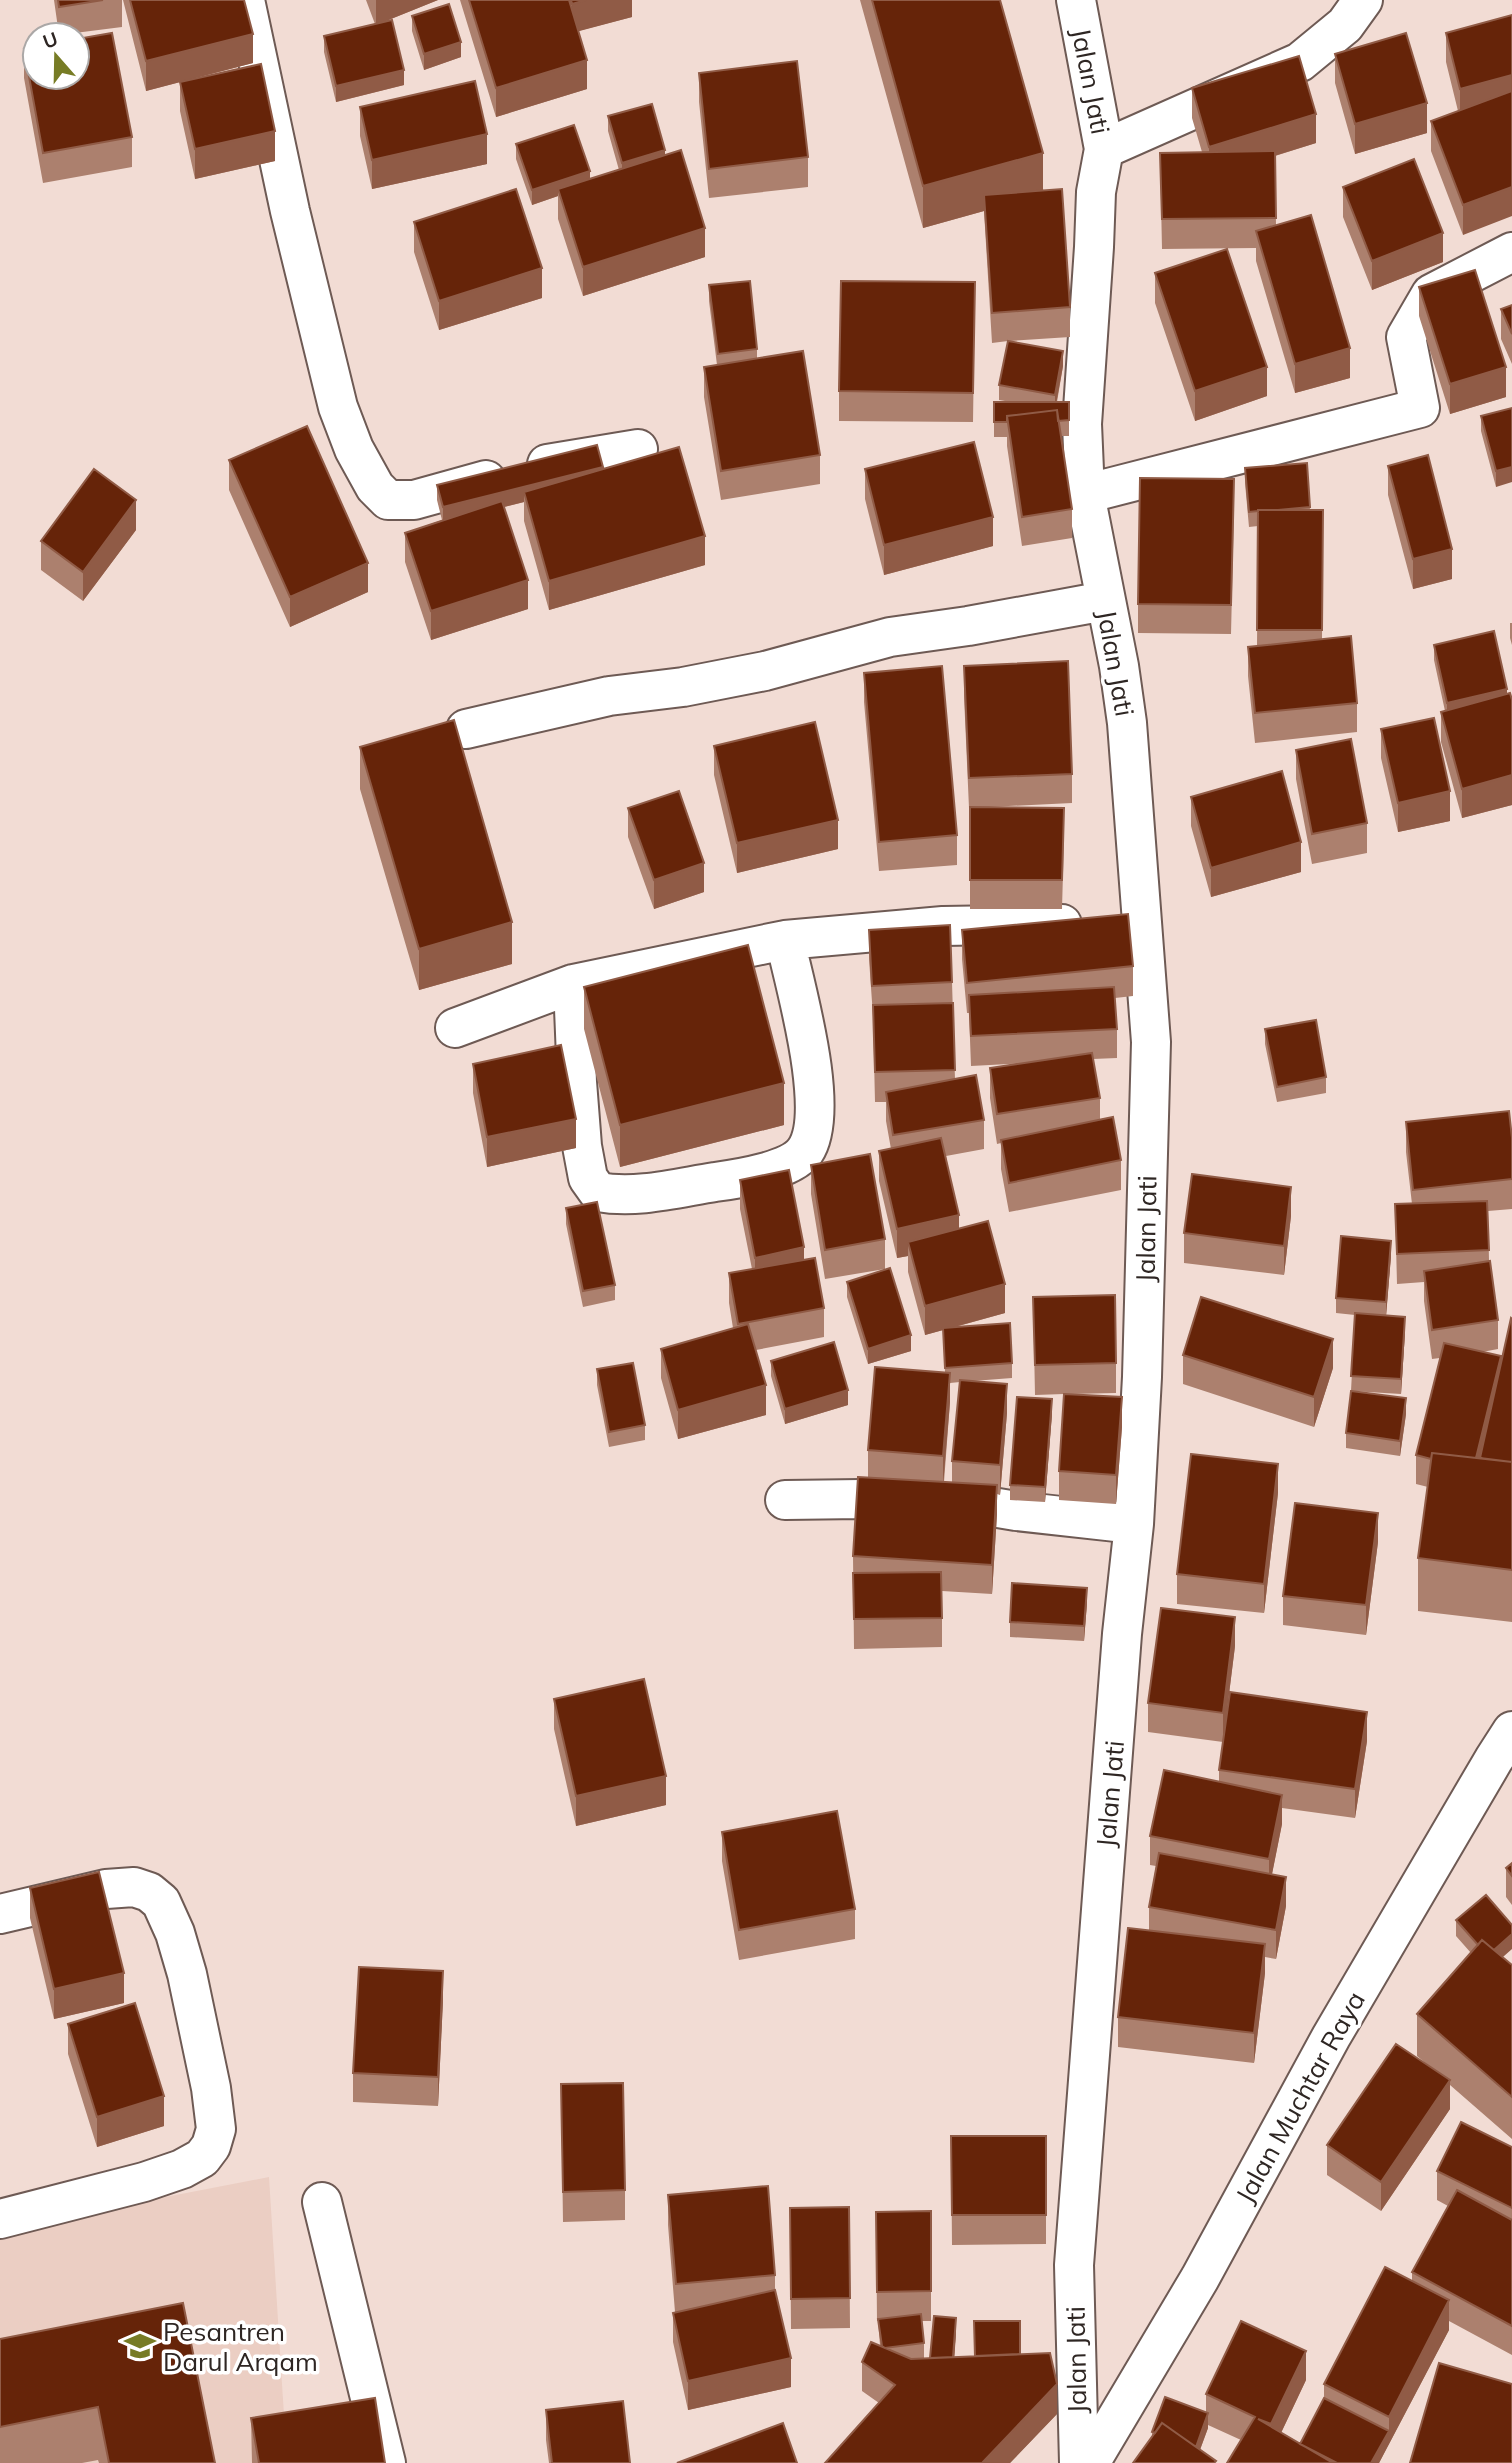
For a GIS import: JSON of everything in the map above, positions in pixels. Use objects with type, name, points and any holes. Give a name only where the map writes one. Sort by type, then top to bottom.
[{"type":"main road","points":[[245,0],[290,211],[338,407],[354,449],[375,487],[388,499],[414,500],[540,465],[638,449]]},
{"type":"main road","name":"Jalan Jati","points":[[1076,0],[1104,149],[1096,192],[1082,424],[1085,494],[1127,723],[1151,1042],[1142,1377],[1134,1524],[1122,1634],[1074,2265],[1079,2463]]},
{"type":"main road","points":[[1104,149],[1300,62],[1345,25],[1363,0]]},
{"type":"main road","points":[[1085,494],[1420,408],[1406,337],[1431,293],[1512,252]]},
{"type":"main road","points":[[466,729],[609,696],[682,687],[765,670],[890,637],[1105,601]]},
{"type":"main road","points":[[455,1028],[573,984],[785,940],[943,926],[1142,924]]},
{"type":"main road","points":[[573,984],[582,1146],[588,1178],[598,1192],[619,1196],[740,1179],[791,1162],[805,1151],[816,1120],[803,1017],[785,940]]},
{"type":"main road","points":[[785,1500],[861,1499],[980,1505],[1134,1524]]},
{"type":"main road","name":"Jalan Muchtar Raya","points":[[1090,2463],[1200,2278],[1331,2037],[1512,1731]]},
{"type":"main road","points":[[0,1914],[106,1889],[134,1887],[149,1892],[161,1902],[172,1924],[187,1974],[211,2088],[216,2129],[211,2147],[202,2158],[182,2169],[144,2182],[0,2219]]},
{"type":"main road","points":[[322,2202],[386,2463]]},
{"type":"shaded area","name":"Pesantren Darul Arqam","points":[[269,2177],[287,2463],[0,2463],[0,2229]]},
{"type":"building","points":[[58,0],[103,0],[59,7]]},
{"type":"building","points":[[130,0],[244,0],[253,34],[146,61]]},
{"type":"building","points":[[469,0],[569,0],[587,60],[496,88]]},
{"type":"building","points":[[872,0],[1000,0],[1043,153],[923,186]]},
{"type":"building","points":[[449,4],[461,42],[424,54],[412,16]]},
{"type":"building","points":[[1512,15],[1512,75],[1460,89],[1446,33]]},
{"type":"building","points":[[392,20],[404,70],[336,86],[324,36]]},
{"type":"building","points":[[112,33],[132,137],[43,153],[32,91],[91,91],[91,37]]},
{"type":"building","points":[[1406,33],[1427,103],[1355,124],[1335,54]]},
{"type":"building","points":[[1299,56],[1316,114],[1209,147],[1192,88]]},
{"type":"building","points":[[797,61],[808,157],[709,169],[699,73]]},
{"type":"building","points":[[261,64],[275,131],[195,149],[180,82]]},
{"type":"building","points":[[475,81],[487,134],[372,160],[360,107]]},
{"type":"building","points":[[1512,91],[1512,187],[1463,205],[1431,121]]},
{"type":"building","points":[[652,104],[665,150],[622,163],[608,116]]},
{"type":"building","points":[[574,125],[590,171],[532,190],[516,144]]},
{"type":"building","points":[[681,150],[705,228],[583,267],[558,189]]},
{"type":"building","points":[[1275,151],[1276,218],[1162,219],[1160,153]]},
{"type":"building","points":[[1414,159],[1443,233],[1372,261],[1343,187]]},
{"type":"building","points":[[516,189],[542,268],[439,301],[414,222]]},
{"type":"building","points":[[1062,189],[1070,307],[992,313],[984,195]]},
{"type":"building","points":[[1311,215],[1350,348],[1295,364],[1256,231]]},
{"type":"building","points":[[1227,249],[1267,367],[1195,391],[1155,273]]},
{"type":"building","points":[[1475,270],[1506,367],[1450,384],[1419,287]]},
{"type":"building","points":[[750,281],[757,349],[718,354],[709,285]]},
{"type":"building","points":[[841,281],[975,282],[973,393],[839,391]]},
{"type":"building","points":[[1512,305],[1512,334],[1501,309]]},
{"type":"building","points":[[1008,341],[1063,351],[1055,395],[999,385]]},
{"type":"building","points":[[803,351],[820,455],[721,471],[704,367]]},
{"type":"building","points":[[994,402],[1069,402],[1069,420],[1058,421],[1057,410],[1007,416],[1007,422],[994,422]]},
{"type":"building","points":[[1512,408],[1512,467],[1496,471],[1481,416]]},
{"type":"building","points":[[1057,410],[1072,509],[1022,517],[1007,416]]},
{"type":"building","points":[[307,426],[368,563],[290,597],[229,460]]},
{"type":"building","points":[[974,442],[993,517],[884,545],[865,469]]},
{"type":"building","points":[[597,445],[603,467],[443,507],[437,485]]},
{"type":"building","points":[[679,447],[705,536],[549,581],[524,492]]},
{"type":"building","points":[[1428,455],[1452,549],[1413,559],[1388,466]]},
{"type":"building","points":[[1307,463],[1310,507],[1249,512],[1245,468]]},
{"type":"building","points":[[94,469],[136,500],[83,572],[41,541]]},
{"type":"building","points":[[1140,478],[1234,479],[1231,605],[1138,604]]},
{"type":"building","points":[[502,501],[528,580],[431,611],[405,533]]},
{"type":"building","points":[[1258,510],[1323,510],[1322,630],[1257,630]]},
{"type":"building","points":[[1494,631],[1507,689],[1447,703],[1434,645]]},
{"type":"building","points":[[1351,636],[1357,703],[1255,713],[1248,647]]},
{"type":"building","points":[[1068,661],[1072,774],[969,778],[964,666]]},
{"type":"building","points":[[942,666],[957,835],[879,842],[864,673]]},
{"type":"building","points":[[1510,693],[1512,775],[1462,789],[1441,712]]},
{"type":"building","points":[[1434,718],[1450,791],[1398,803],[1381,729]]},
{"type":"building","points":[[454,720],[512,922],[419,949],[360,747]]},
{"type":"building","points":[[815,722],[838,820],[737,843],[714,746]]},
{"type":"building","points":[[1351,739],[1367,823],[1312,834],[1296,750]]},
{"type":"building","points":[[1282,771],[1301,842],[1211,868],[1191,797]]},
{"type":"building","points":[[679,791],[704,863],[654,880],[628,808]]},
{"type":"building","points":[[970,807],[1064,808],[1062,880],[970,880]]},
{"type":"building","points":[[1128,914],[1133,966],[967,983],[962,930]]},
{"type":"building","points":[[950,925],[952,982],[872,986],[869,930]]},
{"type":"building","points":[[748,945],[784,1083],[620,1125],[584,987]]},
{"type":"building","points":[[1114,987],[1117,1029],[971,1036],[969,995]]},
{"type":"building","points":[[953,1003],[955,1070],[875,1072],[873,1005]]},
{"type":"building","points":[[1316,1020],[1326,1077],[1277,1087],[1265,1029]]},
{"type":"building","points":[[561,1045],[576,1119],[487,1137],[473,1064]]},
{"type":"building","points":[[1092,1053],[1100,1098],[997,1114],[990,1068]]},
{"type":"building","points":[[976,1075],[984,1120],[893,1135],[886,1092]]},
{"type":"building","points":[[1509,1111],[1512,1179],[1413,1190],[1406,1122]]},
{"type":"building","points":[[1113,1117],[1121,1160],[1009,1183],[1001,1140]]},
{"type":"building","points":[[941,1138],[959,1215],[897,1229],[879,1151]]},
{"type":"building","points":[[870,1154],[885,1239],[825,1250],[811,1165]]},
{"type":"building","points":[[789,1170],[804,1247],[755,1258],[740,1180]]},
{"type":"building","points":[[1192,1174],[1291,1187],[1284,1246],[1184,1233]]},
{"type":"building","points":[[1487,1201],[1489,1250],[1397,1254],[1395,1204]]},
{"type":"building","points":[[597,1202],[615,1285],[583,1291],[566,1208]]},
{"type":"building","points":[[988,1221],[1005,1284],[925,1306],[908,1242]]},
{"type":"building","points":[[1341,1236],[1391,1241],[1386,1302],[1336,1298]]},
{"type":"building","points":[[815,1258],[824,1308],[738,1324],[729,1273]]},
{"type":"building","points":[[1490,1261],[1498,1320],[1432,1330],[1424,1271]]},
{"type":"building","points":[[890,1268],[911,1335],[868,1349],[847,1282]]},
{"type":"building","points":[[1115,1295],[1116,1363],[1035,1365],[1033,1297]]},
{"type":"building","points":[[1201,1297],[1333,1339],[1314,1397],[1183,1355]]},
{"type":"building","points":[[1355,1313],[1405,1317],[1401,1379],[1351,1376]]},
{"type":"building","points":[[1512,1319],[1512,1462],[1480,1458]]},
{"type":"building","points":[[1010,1323],[1012,1363],[945,1368],[943,1328]]},
{"type":"building","points":[[748,1324],[766,1385],[678,1410],[661,1349]]},
{"type":"building","points":[[834,1342],[848,1390],[785,1409],[771,1361]]},
{"type":"building","points":[[1444,1343],[1501,1356],[1476,1458],[1432,1453],[1431,1459],[1416,1455]]},
{"type":"building","points":[[633,1363],[645,1425],[609,1432],[597,1369]]},
{"type":"building","points":[[875,1367],[950,1373],[943,1456],[868,1450]]},
{"type":"building","points":[[960,1380],[1007,1384],[1000,1465],[952,1461]]},
{"type":"building","points":[[1351,1391],[1406,1398],[1400,1441],[1346,1433]]},
{"type":"building","points":[[1064,1394],[1122,1397],[1116,1475],[1059,1471]]},
{"type":"building","points":[[1017,1397],[1052,1399],[1045,1487],[1010,1485]]},
{"type":"building","points":[[1432,1453],[1512,1462],[1512,1570],[1418,1558]]},
{"type":"building","points":[[1191,1454],[1278,1464],[1264,1584],[1177,1574]]},
{"type":"building","points":[[858,1477],[997,1485],[992,1565],[853,1556]]},
{"type":"building","points":[[1295,1503],[1378,1513],[1366,1605],[1283,1596]]},
{"type":"building","points":[[941,1572],[942,1618],[854,1619],[853,1573]]},
{"type":"building","points":[[1012,1583],[1087,1588],[1084,1626],[1010,1622]]},
{"type":"building","points":[[1161,1608],[1235,1617],[1223,1713],[1148,1703]]},
{"type":"building","points":[[644,1679],[666,1776],[576,1796],[554,1699]]},
{"type":"building","points":[[1230,1692],[1367,1712],[1355,1789],[1219,1770]]},
{"type":"building","points":[[1164,1770],[1282,1795],[1269,1859],[1150,1836]]},
{"type":"building","points":[[837,1811],[855,1909],[739,1930],[722,1832]]},
{"type":"building","points":[[1159,1853],[1286,1877],[1276,1930],[1149,1907]]},
{"type":"building","points":[[1512,1863],[1512,1876],[1506,1868]]},
{"type":"building","points":[[99,1872],[124,1973],[54,1989],[30,1888]]},
{"type":"building","points":[[1486,1895],[1512,1925],[1512,1934],[1494,1950],[1482,1940],[1478,1945],[1456,1920]]},
{"type":"building","points":[[1128,1928],[1265,1944],[1254,2033],[1118,2017]]},
{"type":"building","points":[[1482,1940],[1512,1965],[1512,2097],[1417,2014]]},
{"type":"building","points":[[359,1967],[443,1971],[438,2077],[353,2073]]},
{"type":"building","points":[[135,2003],[164,2096],[97,2117],[68,2024]]},
{"type":"building","points":[[1396,2044],[1450,2080],[1381,2182],[1327,2145]]},
{"type":"building","points":[[623,2083],[625,2190],[563,2192],[561,2084]]},
{"type":"building","points":[[1461,2122],[1512,2147],[1512,2208],[1437,2171]]},
{"type":"building","points":[[951,2136],[1046,2136],[1046,2215],[952,2215]]},
{"type":"building","points":[[768,2186],[775,2275],[676,2284],[668,2195]]},
{"type":"building","points":[[1457,2190],[1512,2220],[1512,2326],[1412,2272]]},
{"type":"building","points":[[849,2207],[850,2298],[791,2299],[790,2208]]},
{"type":"building","points":[[931,2211],[931,2291],[877,2292],[876,2212]]},
{"type":"building","points":[[1385,2267],[1449,2300],[1389,2417],[1324,2384]]},
{"type":"building","points":[[775,2290],[791,2358],[688,2381],[673,2313]]},
{"type":"building","points":[[183,2303],[215,2463],[109,2463],[98,2407],[0,2427],[0,2339]]},
{"type":"building","points":[[921,2314],[924,2343],[885,2348],[882,2346],[878,2319]]},
{"type":"building","points":[[934,2316],[956,2318],[953,2357],[930,2358]]},
{"type":"building","points":[[974,2321],[1020,2321],[1020,2354],[975,2356]]},
{"type":"building","points":[[1241,2321],[1306,2351],[1271,2424],[1258,2419],[1333,2463],[1227,2463],[1255,2417],[1206,2394]]},
{"type":"building","points":[[871,2342],[911,2359],[1050,2353],[1057,2384],[982,2463],[825,2463],[895,2385],[862,2362]]},
{"type":"building","points":[[1439,2363],[1512,2384],[1512,2463],[1410,2463]]},
{"type":"building","points":[[1165,2397],[1208,2413],[1196,2447],[1162,2423],[1155,2433],[1152,2432]]},
{"type":"building","points":[[375,2398],[385,2463],[259,2463],[251,2418]]},
{"type":"building","points":[[1324,2398],[1389,2431],[1371,2463],[1337,2463],[1300,2444]]},
{"type":"building","points":[[623,2401],[630,2463],[552,2463],[546,2410]]},
{"type":"building","points":[[783,2423],[797,2463],[677,2463]]},
{"type":"building","points":[[1162,2423],[1216,2461],[1133,2463]]},
{"type":"place","name":"Pesantren Darul Arqam","points":[[140,2346]]}]
